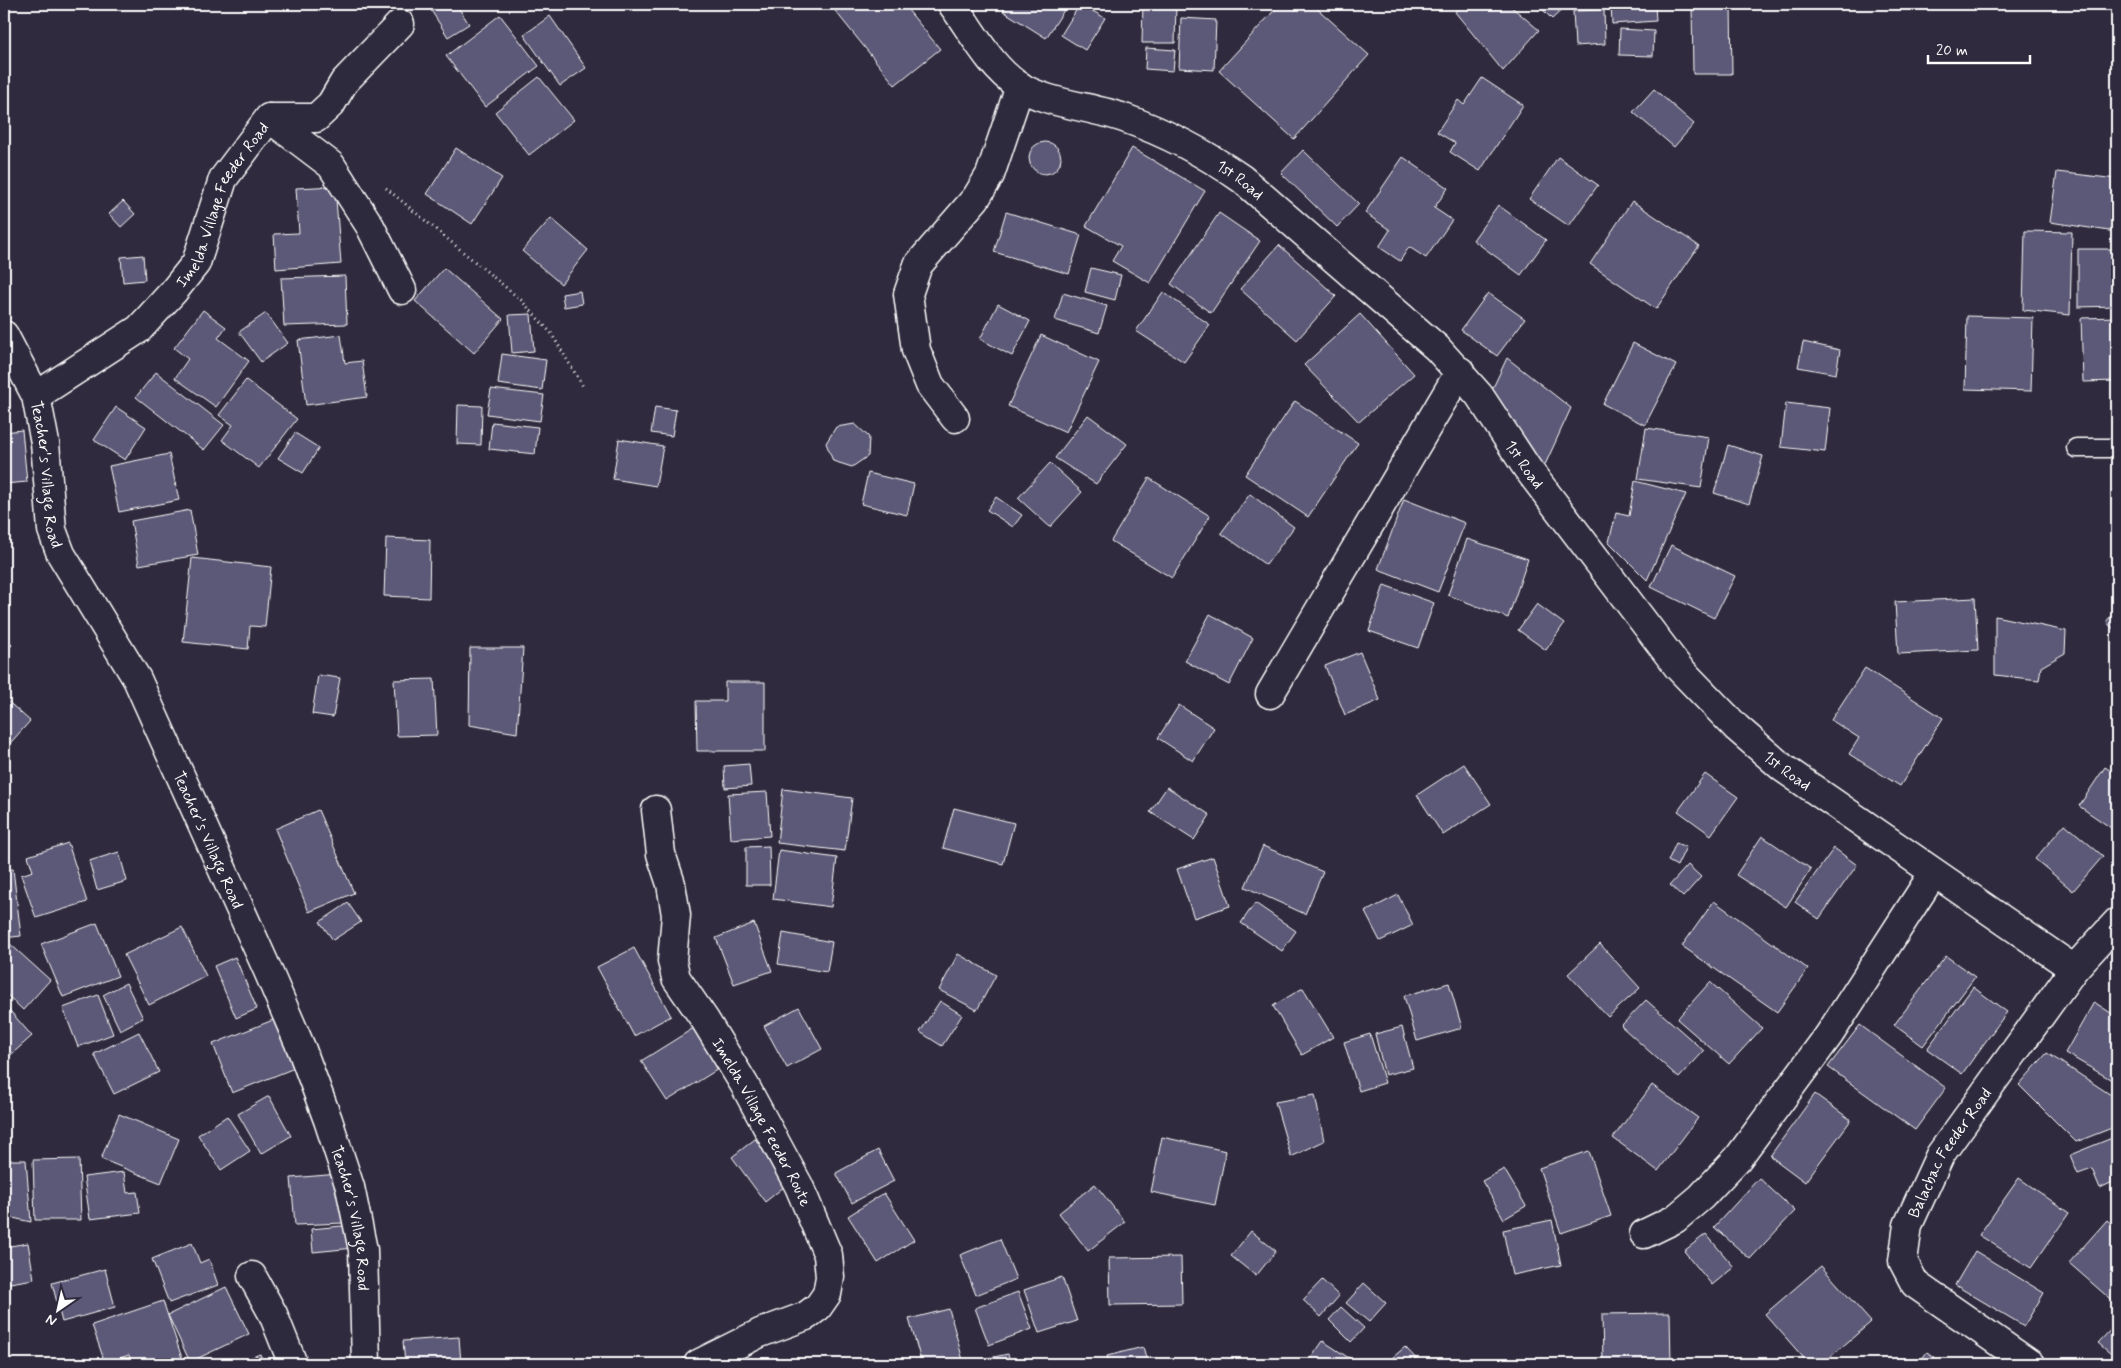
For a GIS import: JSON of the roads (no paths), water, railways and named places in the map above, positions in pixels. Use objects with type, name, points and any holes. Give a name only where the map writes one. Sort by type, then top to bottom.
[{"type":"street","name":"1st Road","points":[[952,4],[995,64],[1020,86],[1034,93],[1124,118],[1177,139],[1210,157],[1242,179],[1460,370],[1479,395],[1527,468],[1594,559],[1678,667],[1736,728],[1783,768],[2074,969]]},
{"type":"street","name":"Imelda Village Feeder Road","points":[[36,396],[139,329],[173,292],[196,263],[223,179],[269,118],[316,118],[331,104],[344,82],[400,24]]},
{"type":"street","points":[[955,418],[930,385],[916,350],[908,294],[918,265],[976,198],[990,175],[1020,86]]},
{"type":"street","points":[[269,118],[331,165],[370,226],[402,290]]},
{"type":"street","name":"Teacher's Village Road","points":[[4,335],[36,396],[45,443],[52,530],[61,554],[137,679],[268,971],[302,1050],[328,1120],[350,1187],[363,1250],[366,1364]]},
{"type":"street","points":[[1270,694],[1460,370]]},
{"type":"street","name":"Imelda Village Feeder Route","points":[[656,810],[662,854],[671,884],[676,915],[672,962],[676,978],[705,1020],[744,1084],[800,1186],[828,1255],[830,1277],[827,1294],[818,1307],[806,1316],[760,1333],[698,1364]]},
{"type":"street","points":[[1644,1234],[1676,1219],[1701,1197],[1738,1158],[1777,1108],[1834,1027],[1934,874]]},
{"type":"street","name":"Balacbac Feeder Road","points":[[2030,1364],[1915,1284],[1903,1261],[1908,1225],[1940,1155],[2074,969],[2117,922]]},
{"type":"street","points":[[252,1276],[273,1314],[293,1364]]},
{"type":"lane","points":[[2076,448],[2117,448]]}]
